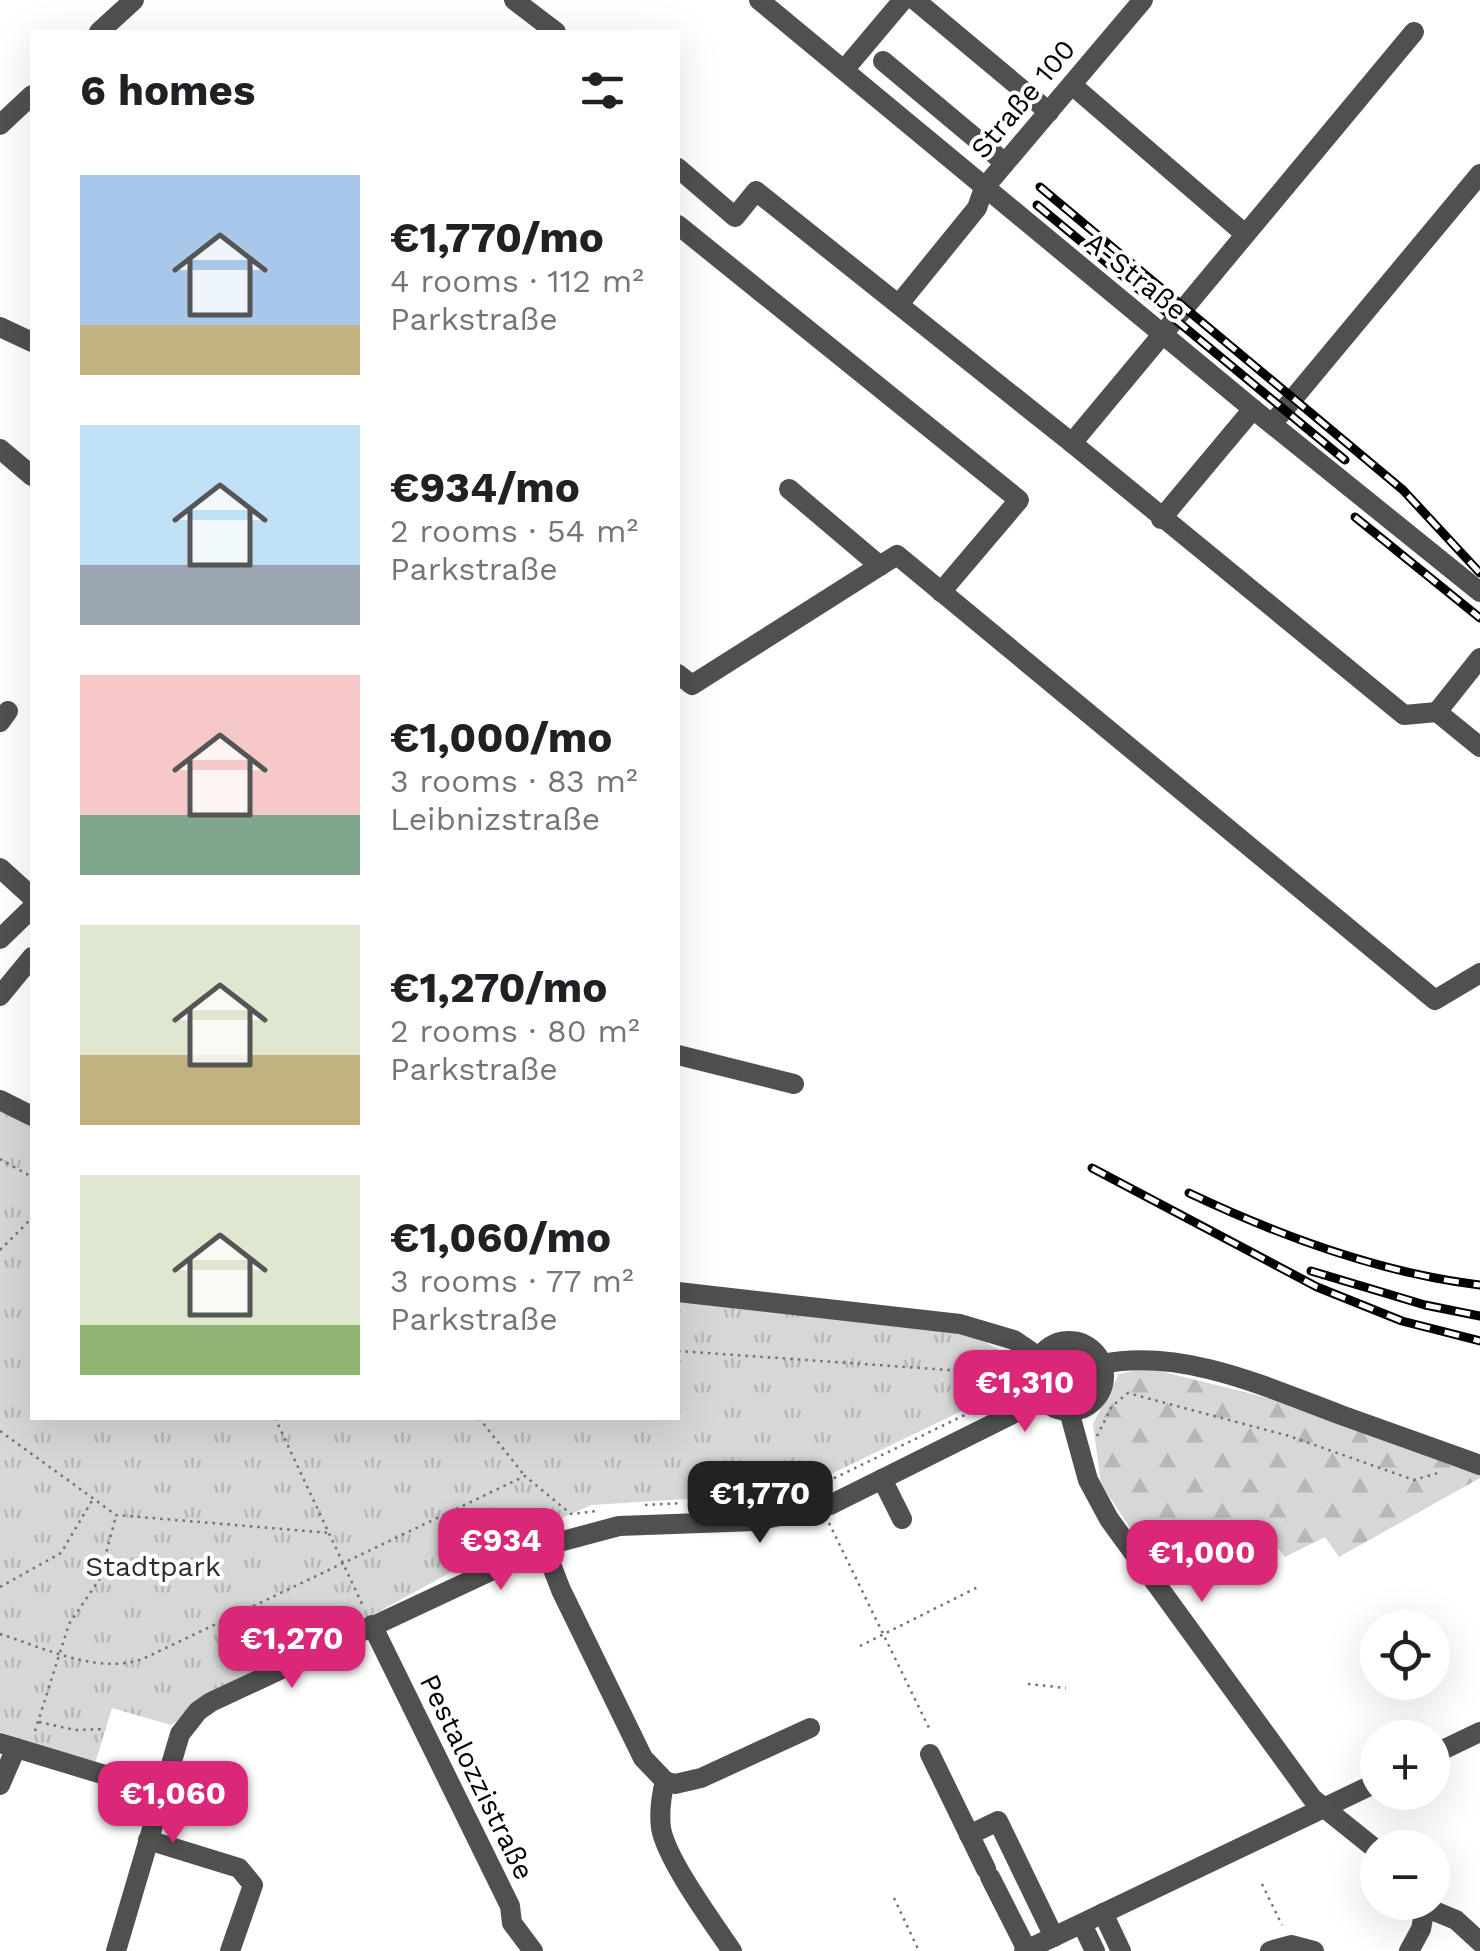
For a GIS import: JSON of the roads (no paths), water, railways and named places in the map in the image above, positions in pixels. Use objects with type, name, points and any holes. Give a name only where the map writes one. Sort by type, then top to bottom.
[{"type":"street","points":[[101,30],[134,0]]},
{"type":"street","points":[[514,0],[553,30]]},
{"type":"street","name":"A-Straße","points":[[759,0],[1480,592]]},
{"type":"street","points":[[844,70],[904,0]]},
{"type":"street","points":[[914,0],[1049,112]]},
{"type":"street","name":"Straße 100","points":[[898,304],[977,208],[984,188],[1141,1]]},
{"type":"street","points":[[1072,443],[1414,32]]},
{"type":"street","points":[[882,62],[1005,163]]},
{"type":"street","points":[[1072,85],[1246,234]]},
{"type":"street","points":[[0,125],[30,97]]},
{"type":"street","points":[[680,170],[736,217],[756,191],[1404,715],[1437,712],[1480,746]]},
{"type":"street","points":[[1272,424],[1480,174]]},
{"type":"street","points":[[680,227],[1018,500],[941,592]]},
{"type":"street","points":[[0,327],[30,341]]},
{"type":"street","points":[[1161,519],[1253,408]]},
{"type":"street","points":[[0,449],[30,474]]},
{"type":"street","points":[[789,489],[880,566]]},
{"type":"street","points":[[680,676],[692,685],[897,556],[1434,1000],[1480,973]]},
{"type":"street","points":[[1437,712],[1480,658]]},
{"type":"street","points":[[0,868],[30,895]]},
{"type":"street","points":[[0,939],[30,910]]},
{"type":"street","points":[[0,996],[30,960]]},
{"type":"street","points":[[680,1056],[794,1084]]},
{"type":"street","points":[[0,1100],[30,1115]]},
{"type":"street","points":[[680,1292],[960,1324],[1014,1340],[1043,1399],[1055,1408],[1082,1408],[1101,1390],[1102,1364],[1095,1353],[1073,1341],[1060,1342],[1031,1369]]},
{"type":"street","points":[[1102,1364],[1134,1359],[1194,1366],[1291,1396],[1480,1465]]},
{"type":"street","points":[[116,1951],[180,1734],[198,1710],[544,1546],[619,1526],[756,1521],[802,1513],[830,1504],[1043,1399]]},
{"type":"street","points":[[1069,1411],[1088,1480],[1109,1519],[1299,1781],[1323,1808],[1360,1837]]},
{"type":"street","points":[[882,1479],[902,1519]]},
{"type":"street","points":[[544,1546],[643,1758],[665,1781],[676,1784],[701,1778],[810,1728]]},
{"type":"street","name":"Pestalozzistraße","points":[[372,1625],[510,1906],[512,1924],[533,1951]]},
{"type":"street","points":[[1450,1746],[1480,1732]]},
{"type":"street","points":[[0,1785],[14,1747],[161,1792]]},
{"type":"street","points":[[930,1754],[1026,1950],[1247,1852],[1360,1791]]},
{"type":"street","points":[[665,1781],[660,1804],[661,1832],[691,1890],[732,1951]]},
{"type":"street","points":[[969,1834],[998,1821],[1054,1937]]},
{"type":"street","points":[[148,1840],[239,1868],[253,1885],[230,1951]]},
{"type":"street","points":[[1103,1914],[1121,1951]]},
{"type":"street","points":[[1450,1917],[1480,1942]]},
{"type":"street","points":[[1409,1951],[1423,1920]]},
{"type":"street","points":[[1082,1924],[1095,1951]]},
{"type":"street","points":[[1270,1951],[1292,1944],[1314,1951]]},
{"type":"railway","points":[[1040,187],[1403,490],[1480,573]]},
{"type":"railway","points":[[1037,205],[1345,460]]},
{"type":"railway","points":[[1355,517],[1480,618]]},
{"type":"railway","points":[[1092,1168],[1317,1287],[1402,1321],[1480,1341]]},
{"type":"railway","points":[[1189,1193],[1331,1251],[1405,1272],[1480,1285]]},
{"type":"railway","points":[[1311,1271],[1425,1305],[1480,1316]]},
{"type":"park label","name":"Stadtpark","points":[[153,1566]]}]
